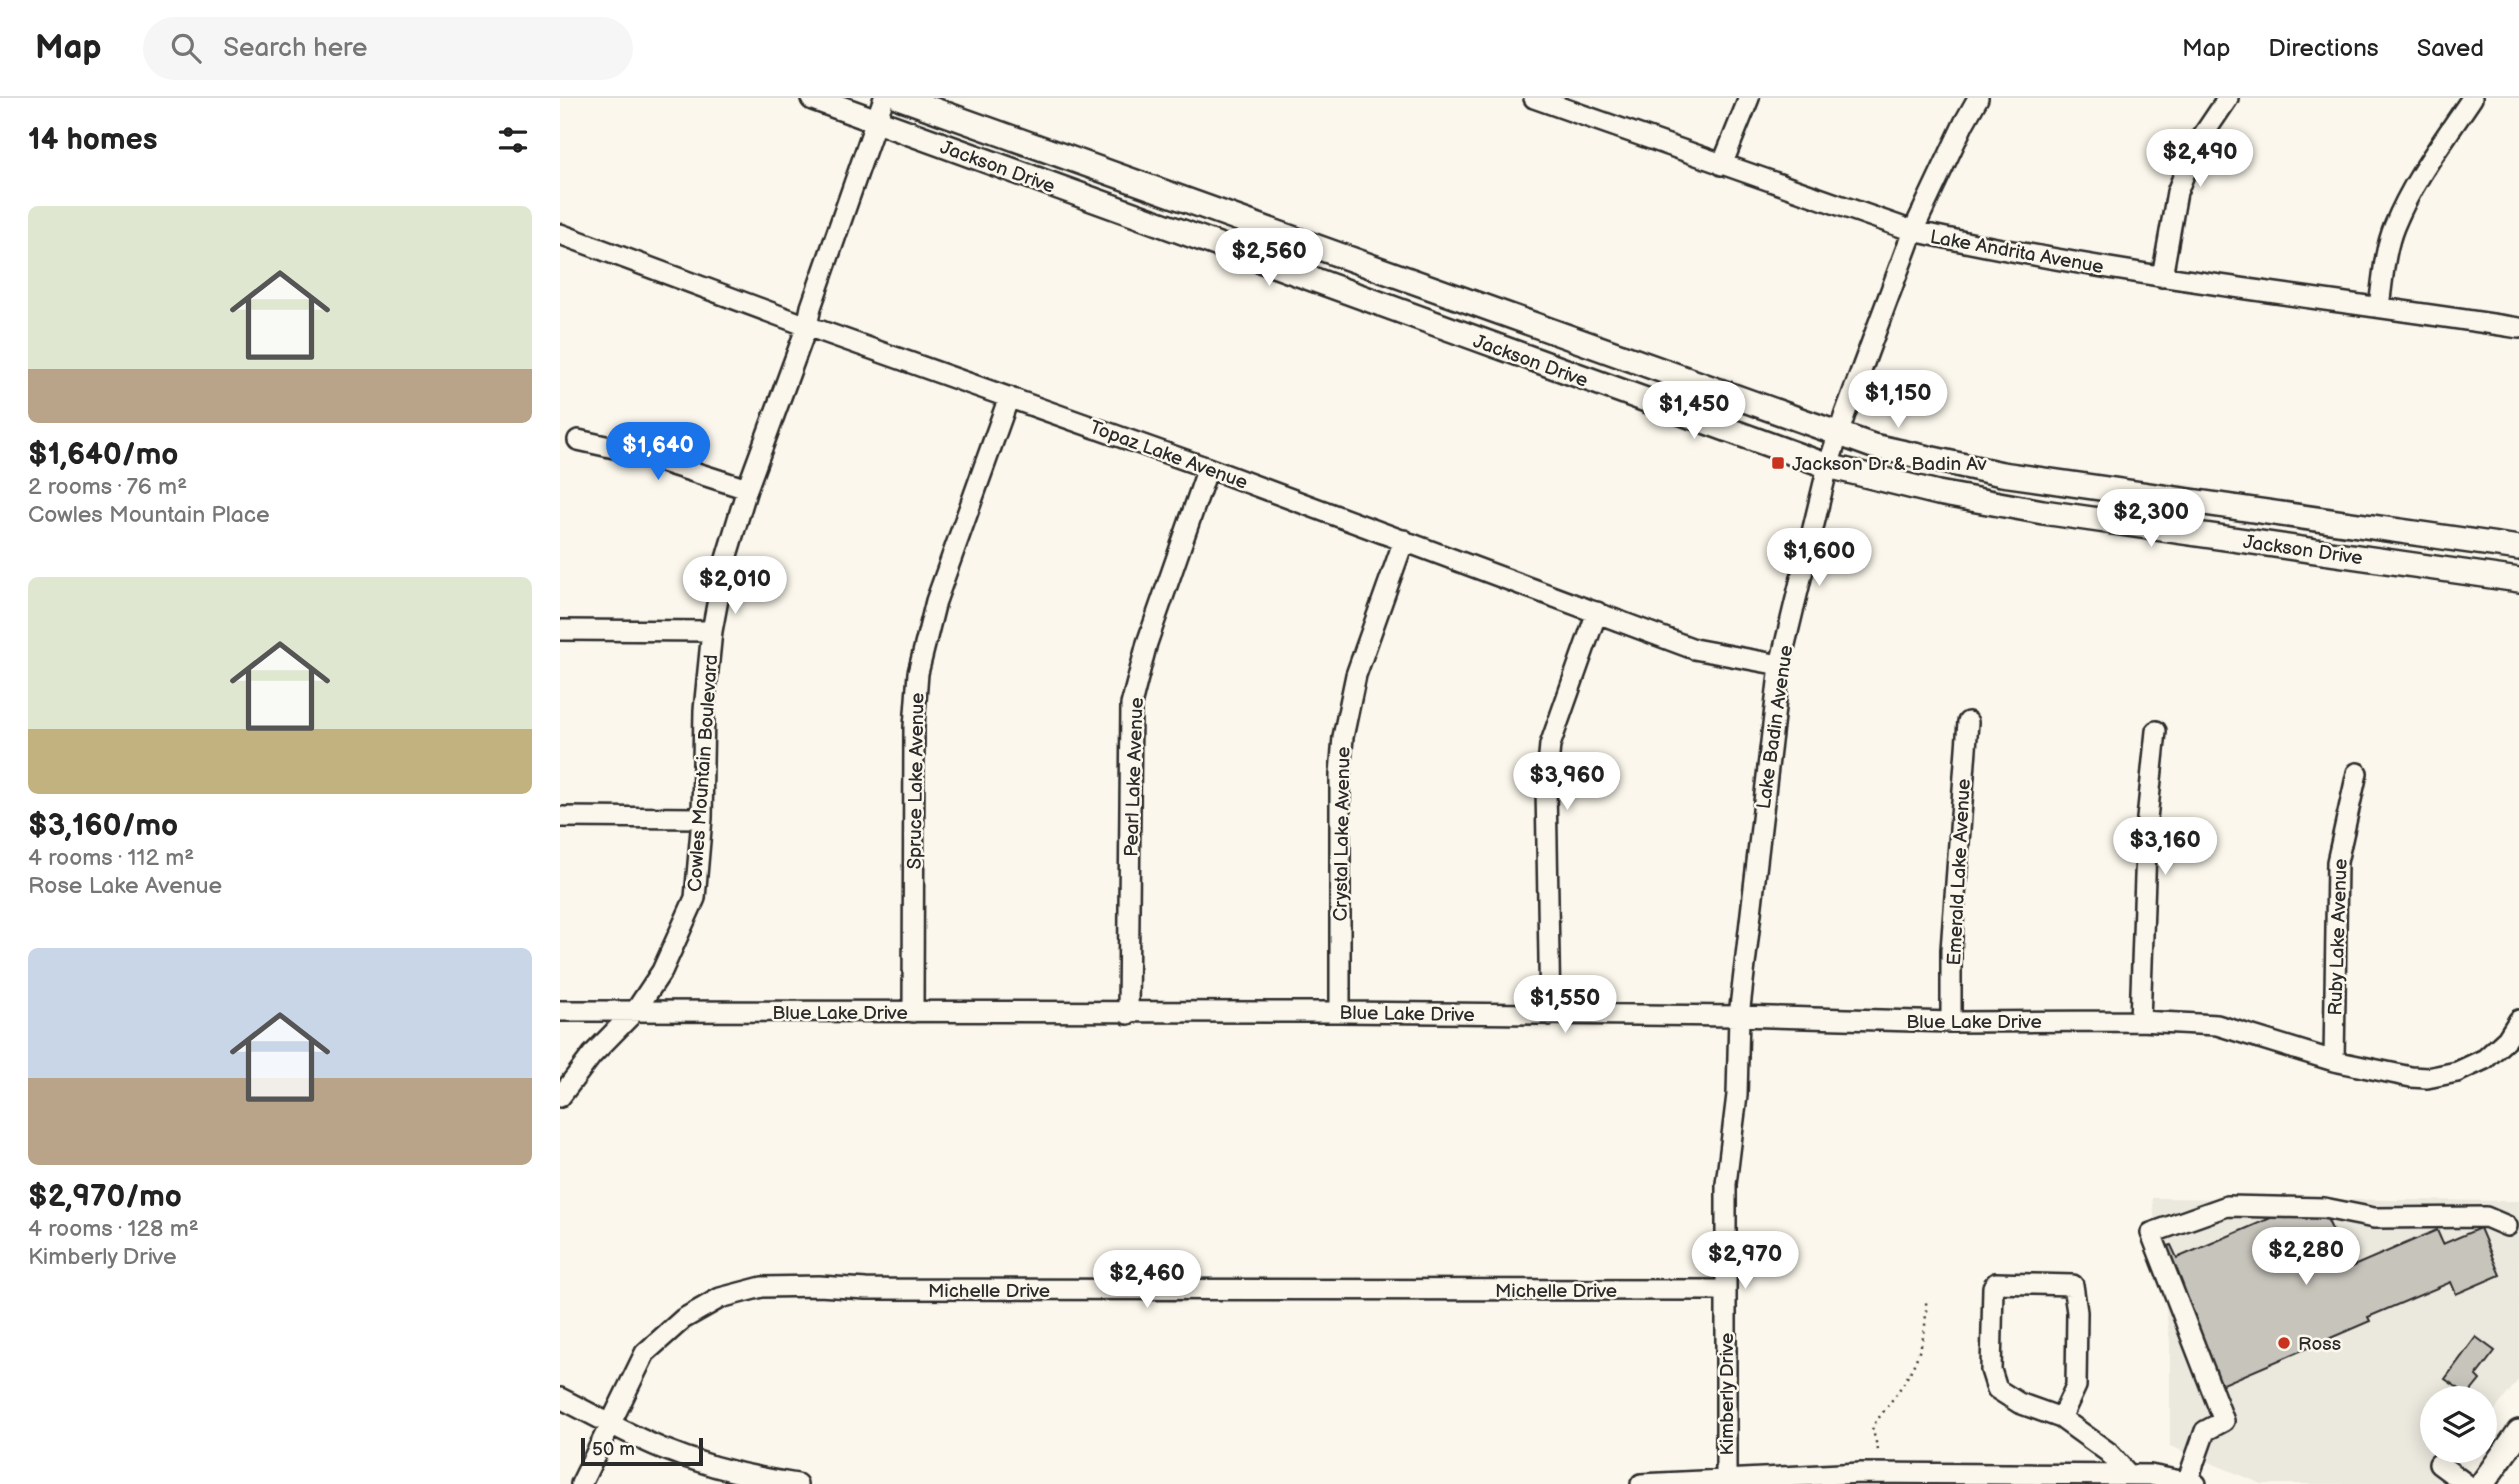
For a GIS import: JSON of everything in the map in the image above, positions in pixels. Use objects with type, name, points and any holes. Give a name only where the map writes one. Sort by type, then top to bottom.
[{"type":"main road","name":"Jackson Drive","points":[[813,98],[1828,466],[1938,493],[2043,512],[2519,580]]},
{"type":"main road","name":"Jackson Drive","points":[[901,98],[1839,435],[1921,458],[2002,474],[2519,548]]},
{"type":"main road","points":[[2482,1484],[2519,1432]]},
{"type":"street","name":"Cowles Mountain Boulevard","points":[[560,1097],[592,1055],[636,1010],[662,971],[695,898],[702,818],[704,710],[712,631],[725,562],[747,489],[807,326],[811,307],[884,98]]},
{"type":"street","points":[[1722,165],[1749,98]]},
{"type":"street","name":"Lake Badin Avenue","points":[[1737,1095],[1739,1016],[1780,665],[1828,466],[1913,231],[1978,98]]},
{"type":"street","points":[[2162,276],[2177,192],[2195,147],[2228,98]]},
{"type":"street","points":[[2379,306],[2394,227],[2416,182],[2472,98]]},
{"type":"street","name":"Lake Andrita Avenue","points":[[1538,99],[1913,231],[1977,246],[2519,328]]},
{"type":"street","name":"Topaz Lake Avenue","points":[[560,234],[807,326],[1209,468],[1694,649],[1780,665]]},
{"type":"street","name":"Spruce Lake Avenue","points":[[913,1012],[914,727],[918,673],[936,601],[1009,397]]},
{"type":"street","points":[[578,440],[628,451],[747,489]]},
{"type":"street","name":"Pearl Lake Avenue","points":[[1128,1014],[1131,705],[1147,643],[1209,468]]},
{"type":"street","name":"Crystal Lake Avenue","points":[[1340,1012],[1340,774],[1343,737],[1356,675],[1404,540]]},
{"type":"street","points":[[1550,1015],[1546,787],[1550,745],[1597,612]]},
{"type":"street","points":[[560,630],[712,631]]},
{"type":"street","name":"Emerald Lake Avenue","points":[[1951,1022],[1951,950],[1968,722]]},
{"type":"street","points":[[2140,1021],[2147,819],[2156,731]]},
{"type":"street","name":"Ruby Lake Avenue","points":[[2334,1060],[2337,862],[2357,773]]},
{"type":"street","points":[[560,817],[702,818]]},
{"type":"street","name":"Blue Lake Drive","points":[[560,1011],[1128,1014],[1340,1012],[1739,1016],[1951,1022],[2140,1021],[2217,1025],[2334,1060],[2411,1077],[2442,1076],[2472,1067],[2507,1039],[2519,1020]]},
{"type":"street","name":"Kimberly Drive","points":[[1726,1481],[1726,1184],[1737,1095]]},
{"type":"street","points":[[1641,1484],[1861,1473],[1970,1479],[2150,1475],[2192,1483],[2205,1431],[2224,1421],[2151,1233],[2227,1206],[2324,1208],[2374,1218],[2486,1217],[2507,1226]]},
{"type":"street","points":[[2061,1418],[2076,1386],[2077,1312],[2073,1284],[1996,1283],[1993,1287],[1991,1370],[1997,1389],[2019,1403],[2061,1418],[2108,1452],[2129,1475]]},
{"type":"street","name":"Michelle Drive","points":[[581,1484],[645,1353],[663,1335],[701,1308],[741,1291],[762,1287],[1725,1290]]},
{"type":"street","points":[[560,1398],[661,1448],[713,1466],[797,1484]]},
{"type":"street","points":[[2439,1464],[2466,1484]]},
{"type":"path","points":[[1878,1450],[1872,1427],[1916,1363],[1927,1323],[1926,1298]]},
{"type":"shaded area","points":[[2152,1198],[2519,1201],[2519,1379],[2497,1407],[2497,1386],[2420,1386],[2420,1463],[2455,1463],[2439,1484],[2262,1484],[2170,1446],[2170,1342]]},
{"type":"building","points":[[2326,1216],[2349,1268],[2437,1230],[2443,1244],[2480,1228],[2500,1275],[2456,1294],[2451,1282],[2368,1317],[2370,1321],[2219,1386],[2161,1249],[2171,1245],[2177,1258],[2273,1217]]},
{"type":"building","points":[[2476,1337],[2495,1351],[2476,1376],[2480,1380],[2475,1386],[2455,1386],[2445,1379]]},
{"type":"place","name":"Jackson Dr & Badin Av","points":[[1778,463]]},
{"type":"place","name":"Ross","points":[[2284,1343]]}]
